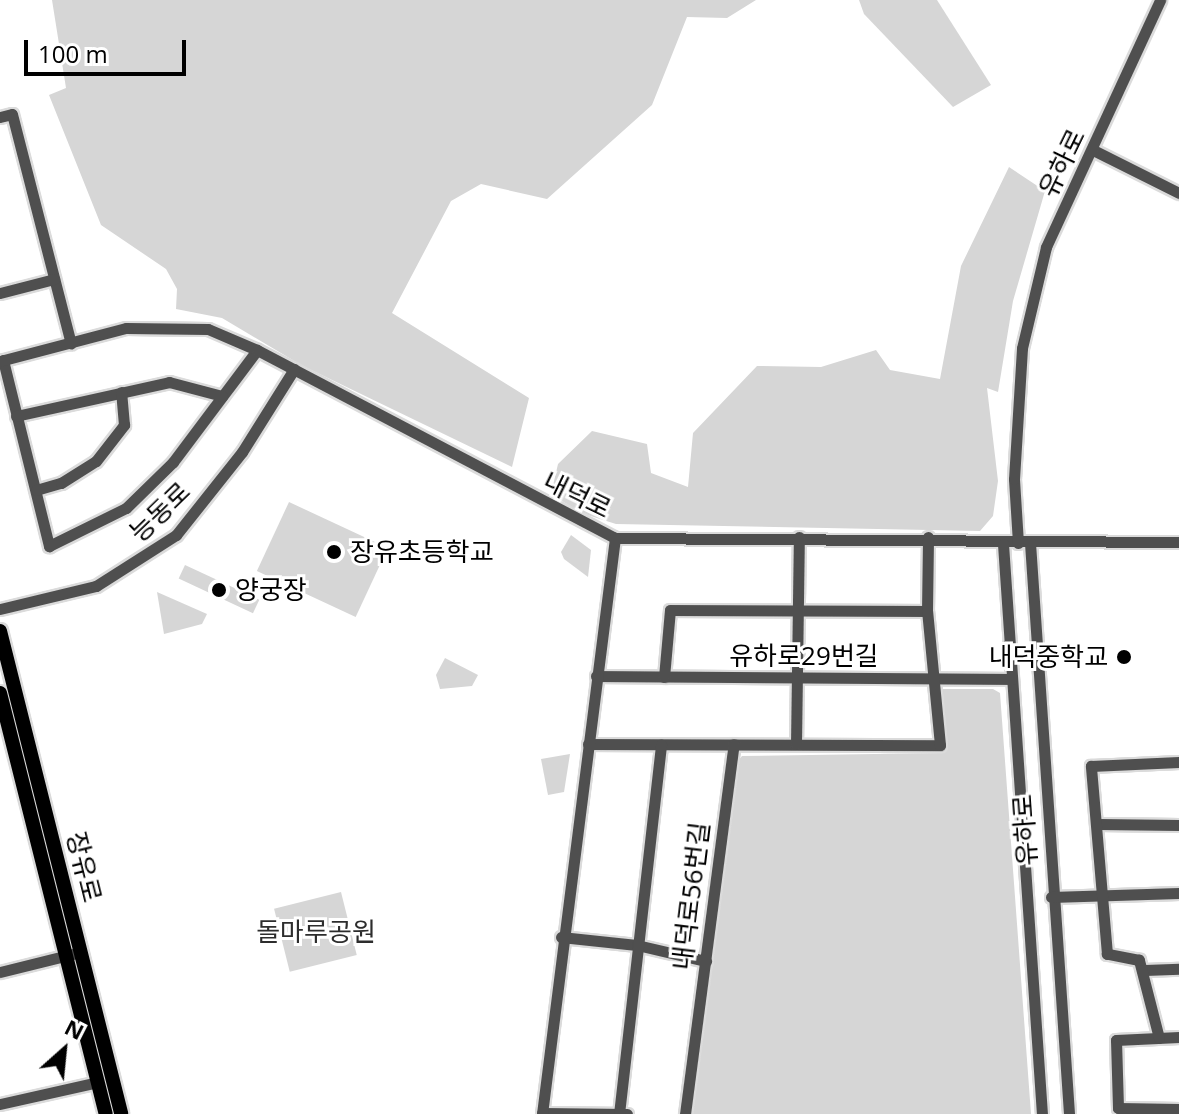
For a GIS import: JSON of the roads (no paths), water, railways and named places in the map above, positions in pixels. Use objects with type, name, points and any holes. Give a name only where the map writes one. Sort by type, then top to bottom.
[{"type":"main road","name":"장유로","points":[[0,631],[74,954],[106,1114]]},
{"type":"main road","name":"장유로","points":[[0,693],[121,1114]]},
{"type":"street","name":"유하로","points":[[1069,1114],[1024,543],[1014,479],[1022,348],[1046,247],[1160,0]]},
{"type":"street","points":[[0,117],[12,114],[71,344]]},
{"type":"street","points":[[1093,150],[1179,193]]},
{"type":"street","points":[[0,293],[54,279]]},
{"type":"street","name":"내덕로","points":[[1,361],[126,328],[165,325],[208,329],[294,369],[615,538],[928,537],[1003,544],[1179,542]]},
{"type":"street","points":[[1,361],[49,546],[126,508],[173,462],[257,350]]},
{"type":"street","name":"능동로","points":[[0,609],[96,586],[138,564],[176,535],[242,452],[294,369]]},
{"type":"street","points":[[16,416],[169,382],[222,396]]},
{"type":"street","points":[[36,490],[61,483],[96,461],[124,425],[121,392]]},
{"type":"street","points":[[796,744],[799,537]]},
{"type":"street","points":[[588,744],[940,745],[927,611],[928,537]]},
{"type":"street","points":[[615,538],[561,937],[542,1114],[627,1114]]},
{"type":"street","name":"유하로","points":[[1003,544],[1042,1114]]},
{"type":"street","points":[[664,677],[670,610],[927,611]]},
{"type":"street","name":"유하로29번길","points":[[596,676],[1012,679]]},
{"type":"street","points":[[619,1114],[661,744]]},
{"type":"street","name":"내덕로56번길","points":[[685,1114],[734,744]]},
{"type":"street","points":[[1159,1038],[1145,970],[1139,960],[1107,954],[1091,766],[1179,762]]},
{"type":"street","points":[[1098,824],[1179,825]]},
{"type":"street","points":[[1051,897],[1179,893]]},
{"type":"street","points":[[561,937],[637,945],[706,961]]},
{"type":"street","points":[[0,972],[74,954]]},
{"type":"street","points":[[1145,970],[1179,969]]},
{"type":"street","points":[[1179,1037],[1116,1040],[1118,1108],[1179,1109]]},
{"type":"street","points":[[0,1104],[98,1082]]},
{"type":"place","name":"장유초등학교","points":[[334,552]]},
{"type":"place","name":"양궁장","points":[[219,590]]},
{"type":"place","name":"내덕중학교","points":[[1124,657]]},
{"type":"park label","name":"돌마루공원","points":[[316,932]]}]
